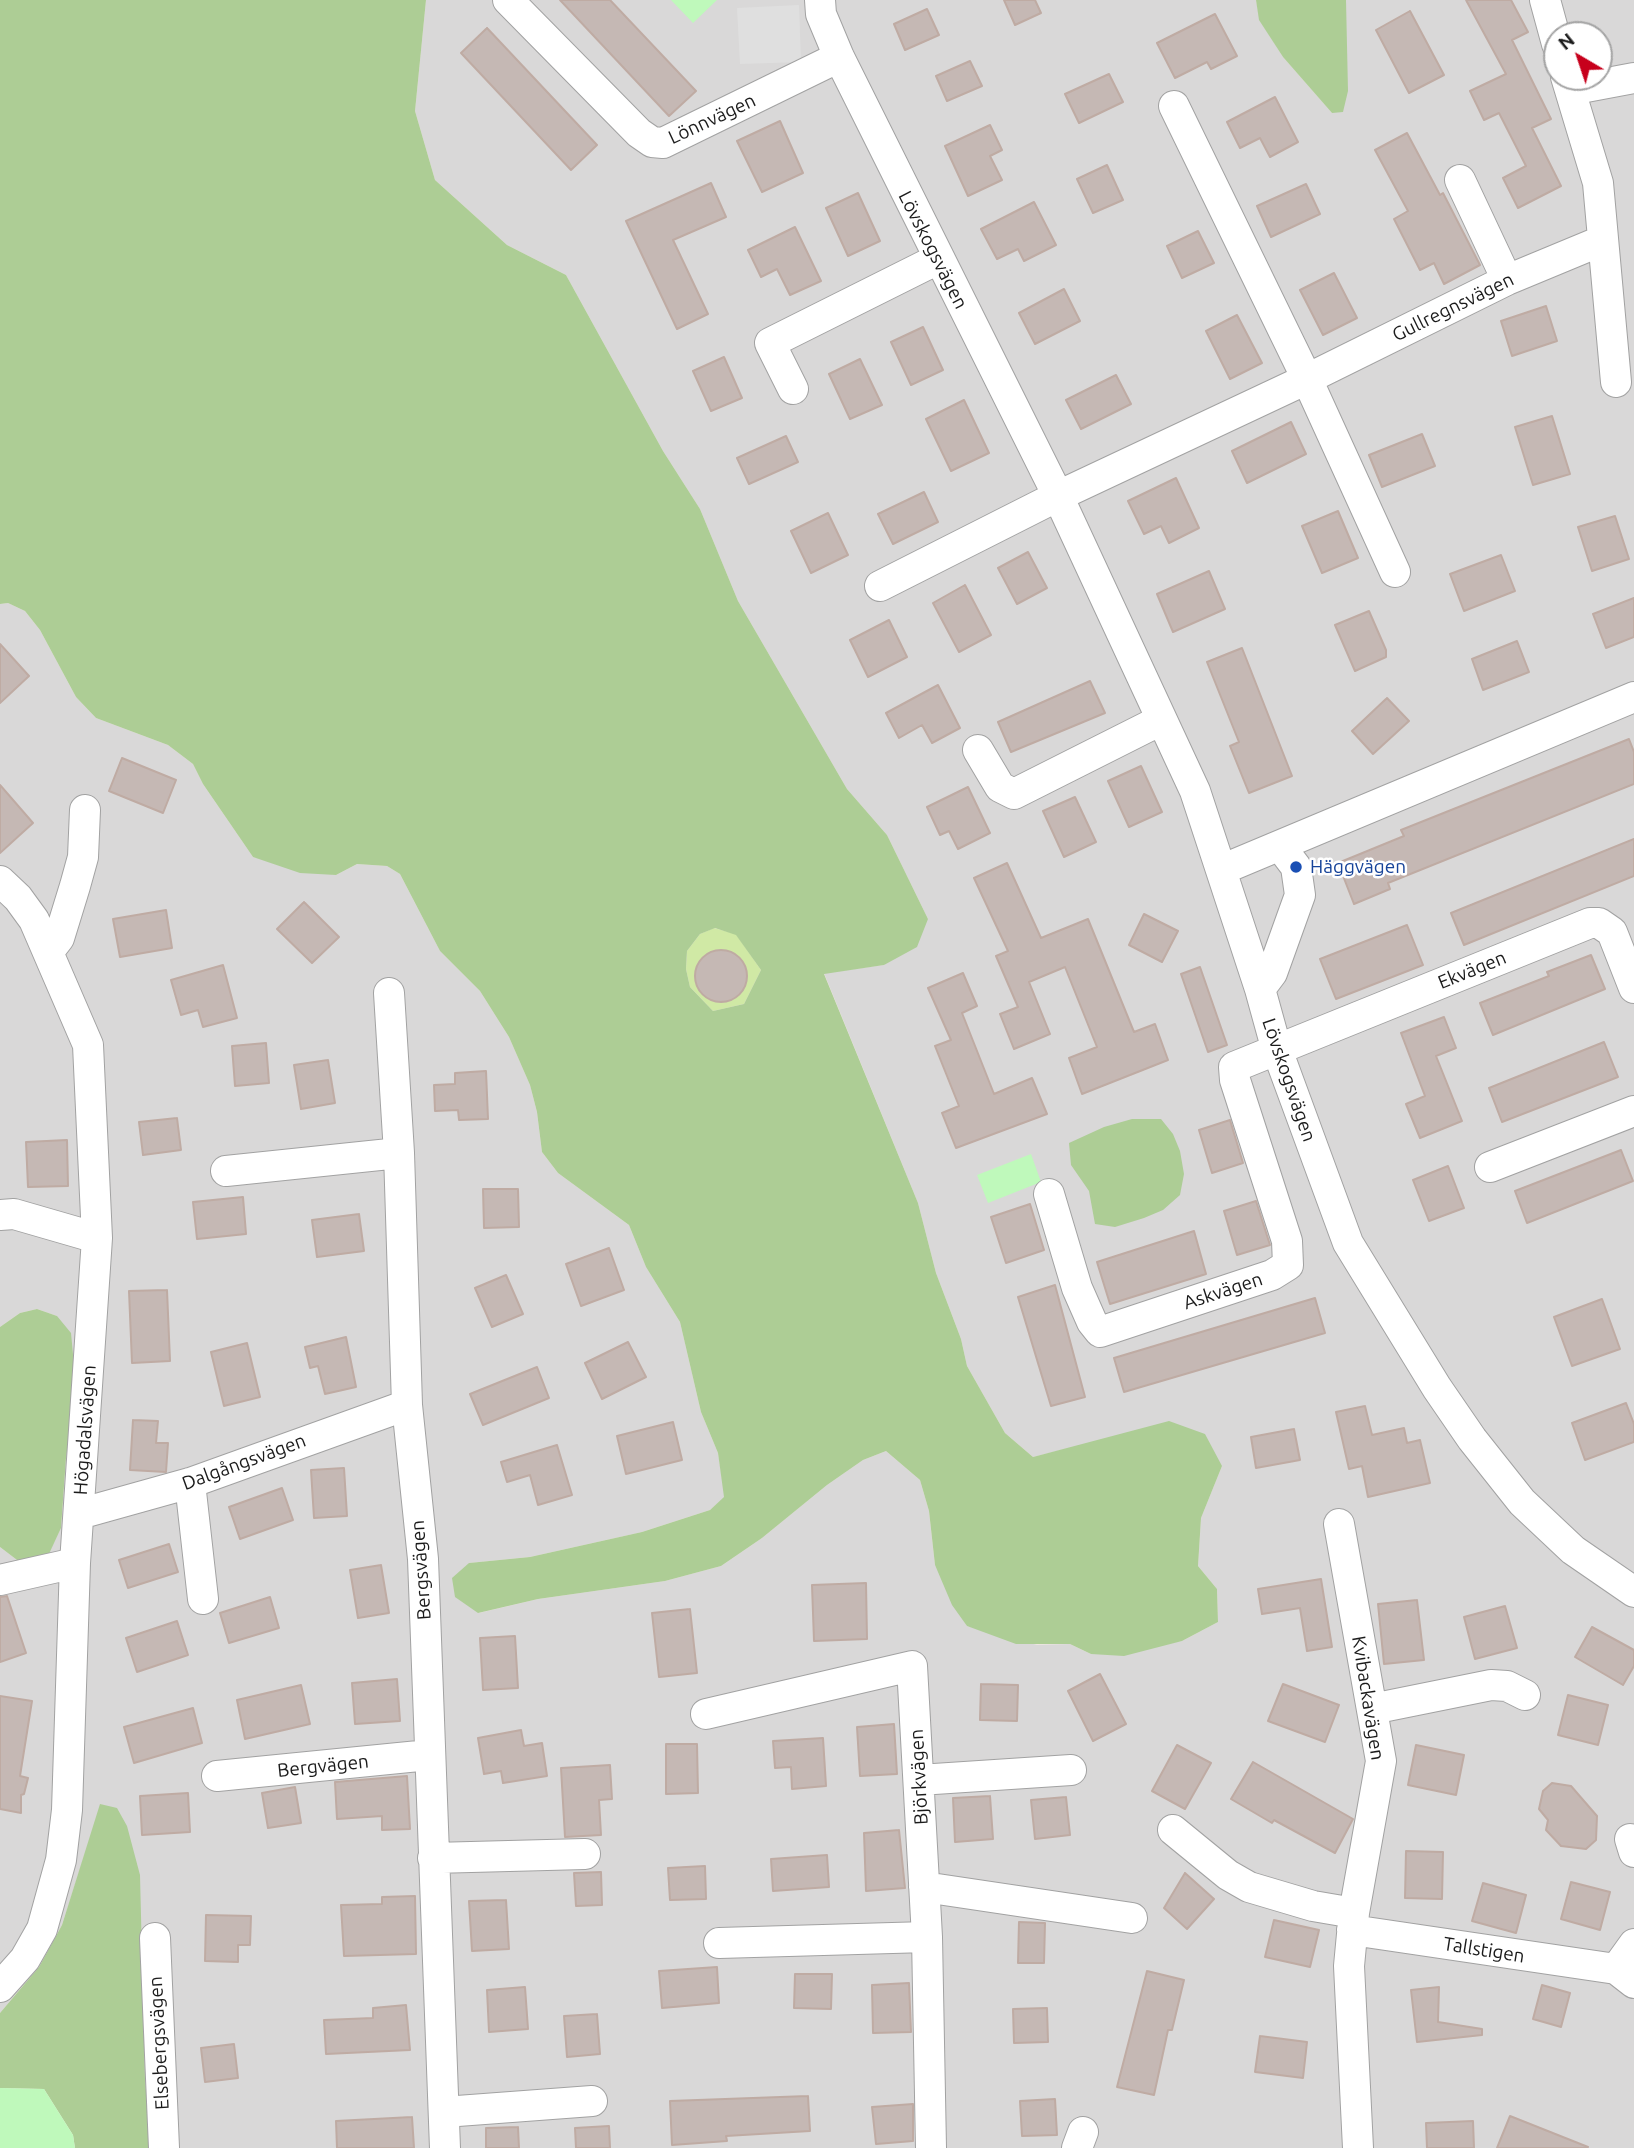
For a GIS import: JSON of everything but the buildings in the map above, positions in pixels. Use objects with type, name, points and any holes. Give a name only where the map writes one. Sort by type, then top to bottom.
[{"type":"street","name":"Lönnvägen","points":[[508,0],[639,133],[652,142],[663,143],[839,57]]},
{"type":"street","name":"Lövskogsvägen","points":[[820,0],[821,14],[839,57],[937,259],[1058,496],[1195,791],[1260,989],[1276,1047],[1348,1243],[1437,1388],[1472,1439],[1522,1502],[1573,1550],[1634,1592]]},
{"type":"street","points":[[1545,0],[1551,21]]},
{"type":"street","points":[[1613,80],[1634,78]]},
{"type":"street","points":[[1570,91],[1598,183],[1601,241],[1624,348],[1616,382]]},
{"type":"street","points":[[1174,106],[1307,379],[1395,572]]},
{"type":"street","points":[[1460,180],[1507,280]]},
{"type":"street","name":"Gullregnsvägen","points":[[1058,496],[1307,379],[1507,280],[1601,241]]},
{"type":"street","points":[[793,388],[770,343],[937,259]]},
{"type":"street","points":[[880,586],[1058,496]]},
{"type":"street","points":[[1221,870],[1634,696]]},
{"type":"street","points":[[978,750],[1000,787],[1014,794],[1161,720]]},
{"type":"street","points":[[49,951],[59,938],[83,857],[85,810]]},
{"type":"street","points":[[1260,989],[1272,973],[1300,895],[1296,867],[1280,846]]},
{"type":"street","name":"Högadalsvägen","points":[[0,881],[34,919],[88,1045],[97,1238],[75,1563],[67,1810],[61,1860],[42,1930],[24,1959],[0,1987]]},
{"type":"street","name":"Ekvägen","points":[[1234,1067],[1276,1047],[1590,923],[1599,923],[1612,932],[1634,988]]},
{"type":"street","name":"Bergsvägen","points":[[389,993],[399,1153],[407,1405],[423,1559],[445,2148]]},
{"type":"street","name":"Askvägen","points":[[1049,1194],[1077,1288],[1092,1322],[1100,1332],[1272,1275],[1288,1265],[1287,1241],[1235,1080],[1234,1067]]},
{"type":"street","points":[[1490,1167],[1634,1111]]},
{"type":"street","points":[[226,1171],[399,1153]]},
{"type":"street","points":[[0,1215],[13,1214],[97,1238]]},
{"type":"street","name":"Dalgångsvägen","points":[[79,1514],[190,1483],[407,1405]]},
{"type":"street","points":[[190,1483],[203,1599]]},
{"type":"street","name":"Kvibackavägen","points":[[1339,1524],[1381,1761],[1353,1922],[1349,1966],[1357,2148]]},
{"type":"street","points":[[0,1580],[75,1563]]},
{"type":"street","name":"Björkvägen","points":[[706,1714],[912,1666],[927,1937],[931,2148]]},
{"type":"street","points":[[1372,1709],[1491,1685],[1507,1686],[1525,1695]]},
{"type":"street","name":"Bergvägen","points":[[217,1776],[429,1755]]},
{"type":"street","points":[[919,1780],[1070,1770]]},
{"type":"street","points":[[1173,1830],[1228,1875],[1249,1887],[1313,1906],[1353,1922]]},
{"type":"street","points":[[433,1858],[585,1854]]},
{"type":"street","points":[[924,1887],[1132,1918]]},
{"type":"street","name":"Tallstigen","points":[[1353,1922],[1625,1976]]},
{"type":"street","points":[[719,1943],[927,1937]]},
{"type":"street","name":"Elsebergsvägen","points":[[155,1938],[164,2148]]},
{"type":"street","points":[[1625,1976],[1634,1944]]},
{"type":"street","points":[[444,2112],[592,2101]]},
{"type":"shaded area","points":[[426,0],[1256,0],[1260,20],[1283,57],[1332,113],[1346,47],[1346,0],[1634,0],[1634,2148],[151,2148],[145,2079],[101,1804],[62,1925],[39,1967],[0,2013],[0,1547],[21,1563],[47,1556],[61,1528],[66,1458],[57,1316],[37,1309],[20,1313],[0,1327],[0,604],[8,603],[25,611],[40,630],[76,697],[96,718],[168,745],[193,764],[203,784],[253,857],[336,875],[357,864],[387,866],[400,874],[440,951],[480,991],[509,1037],[530,1085],[537,1112],[542,1152],[558,1173],[629,1225],[646,1267],[680,1322],[701,1412],[718,1453],[725,1497],[710,1510],[642,1532],[530,1557],[469,1563],[479,1613],[538,1599],[665,1581],[721,1566],[762,1538],[827,1485],[863,1460],[886,1451],[920,1480],[929,1511],[935,1565],[967,1626],[1037,1645],[1070,1644],[1091,1654],[1182,1641],[1218,1622],[1217,1589],[1198,1566],[1201,1518],[1222,1466],[1098,1441],[1033,1457],[1005,1433],[967,1366],[961,1339],[936,1273],[918,1203],[824,973],[884,965],[928,919],[887,835],[847,789],[738,601],[700,509],[663,451],[566,275],[507,245],[435,180],[415,111]]},
{"type":"shaded area","points":[[799,5],[801,62],[740,64],[737,8]]},
{"type":"green space","points":[[0,0],[426,0],[415,111],[435,180],[507,245],[566,275],[663,451],[700,509],[738,601],[847,789],[887,835],[928,919],[917,947],[884,965],[824,974],[918,1203],[936,1273],[961,1339],[967,1366],[1005,1433],[1033,1457],[1169,1421],[1205,1434],[1222,1466],[1201,1518],[1198,1566],[1217,1589],[1218,1622],[1182,1641],[1124,1656],[1091,1654],[1070,1644],[1016,1644],[967,1626],[952,1605],[935,1565],[929,1511],[920,1480],[886,1451],[863,1460],[827,1485],[762,1538],[721,1566],[665,1581],[538,1599],[478,1613],[455,1597],[452,1578],[469,1563],[530,1557],[642,1532],[710,1510],[724,1497],[718,1453],[701,1412],[680,1322],[646,1267],[629,1225],[558,1173],[542,1152],[537,1112],[530,1085],[509,1037],[480,991],[440,951],[400,874],[387,866],[357,864],[336,875],[300,873],[253,857],[203,784],[193,764],[168,745],[96,718],[76,697],[40,630],[25,611],[8,603],[0,604]],"holes":[[[715,928],[736,935],[761,970],[744,1004],[713,1011],[690,987],[686,969],[687,951],[700,934]]]},
{"type":"green space","points":[[671,0],[717,0],[693,23]]},
{"type":"green space","points":[[1256,0],[1346,0],[1348,91],[1343,112],[1332,113],[1283,57],[1259,20]]},
{"type":"green space","points":[[714,928],[736,934],[761,970],[744,1004],[713,1011],[690,987],[686,969],[687,951],[700,934]]},
{"type":"green space","points":[[1132,1119],[1161,1119],[1173,1134],[1180,1151],[1184,1174],[1180,1195],[1163,1210],[1144,1218],[1115,1227],[1095,1224],[1089,1191],[1071,1165],[1069,1143],[1104,1127]]},
{"type":"green space","points":[[1031,1154],[1041,1182],[988,1203],[977,1175]]},
{"type":"green space","points":[[37,1309],[57,1316],[71,1333],[76,1386],[66,1458],[61,1528],[48,1556],[21,1563],[0,1547],[0,1327],[20,1313]]},
{"type":"green space","points":[[100,1804],[117,1808],[127,1826],[140,1875],[145,2079],[151,2148],[75,2148],[73,2135],[44,2089],[0,2088],[0,2013],[39,1967],[62,1925]]},
{"type":"green space","points":[[0,2088],[44,2089],[73,2135],[75,2148],[0,2148]]},
{"type":"place","name":"Häggvägen","points":[[1296,867]]}]
